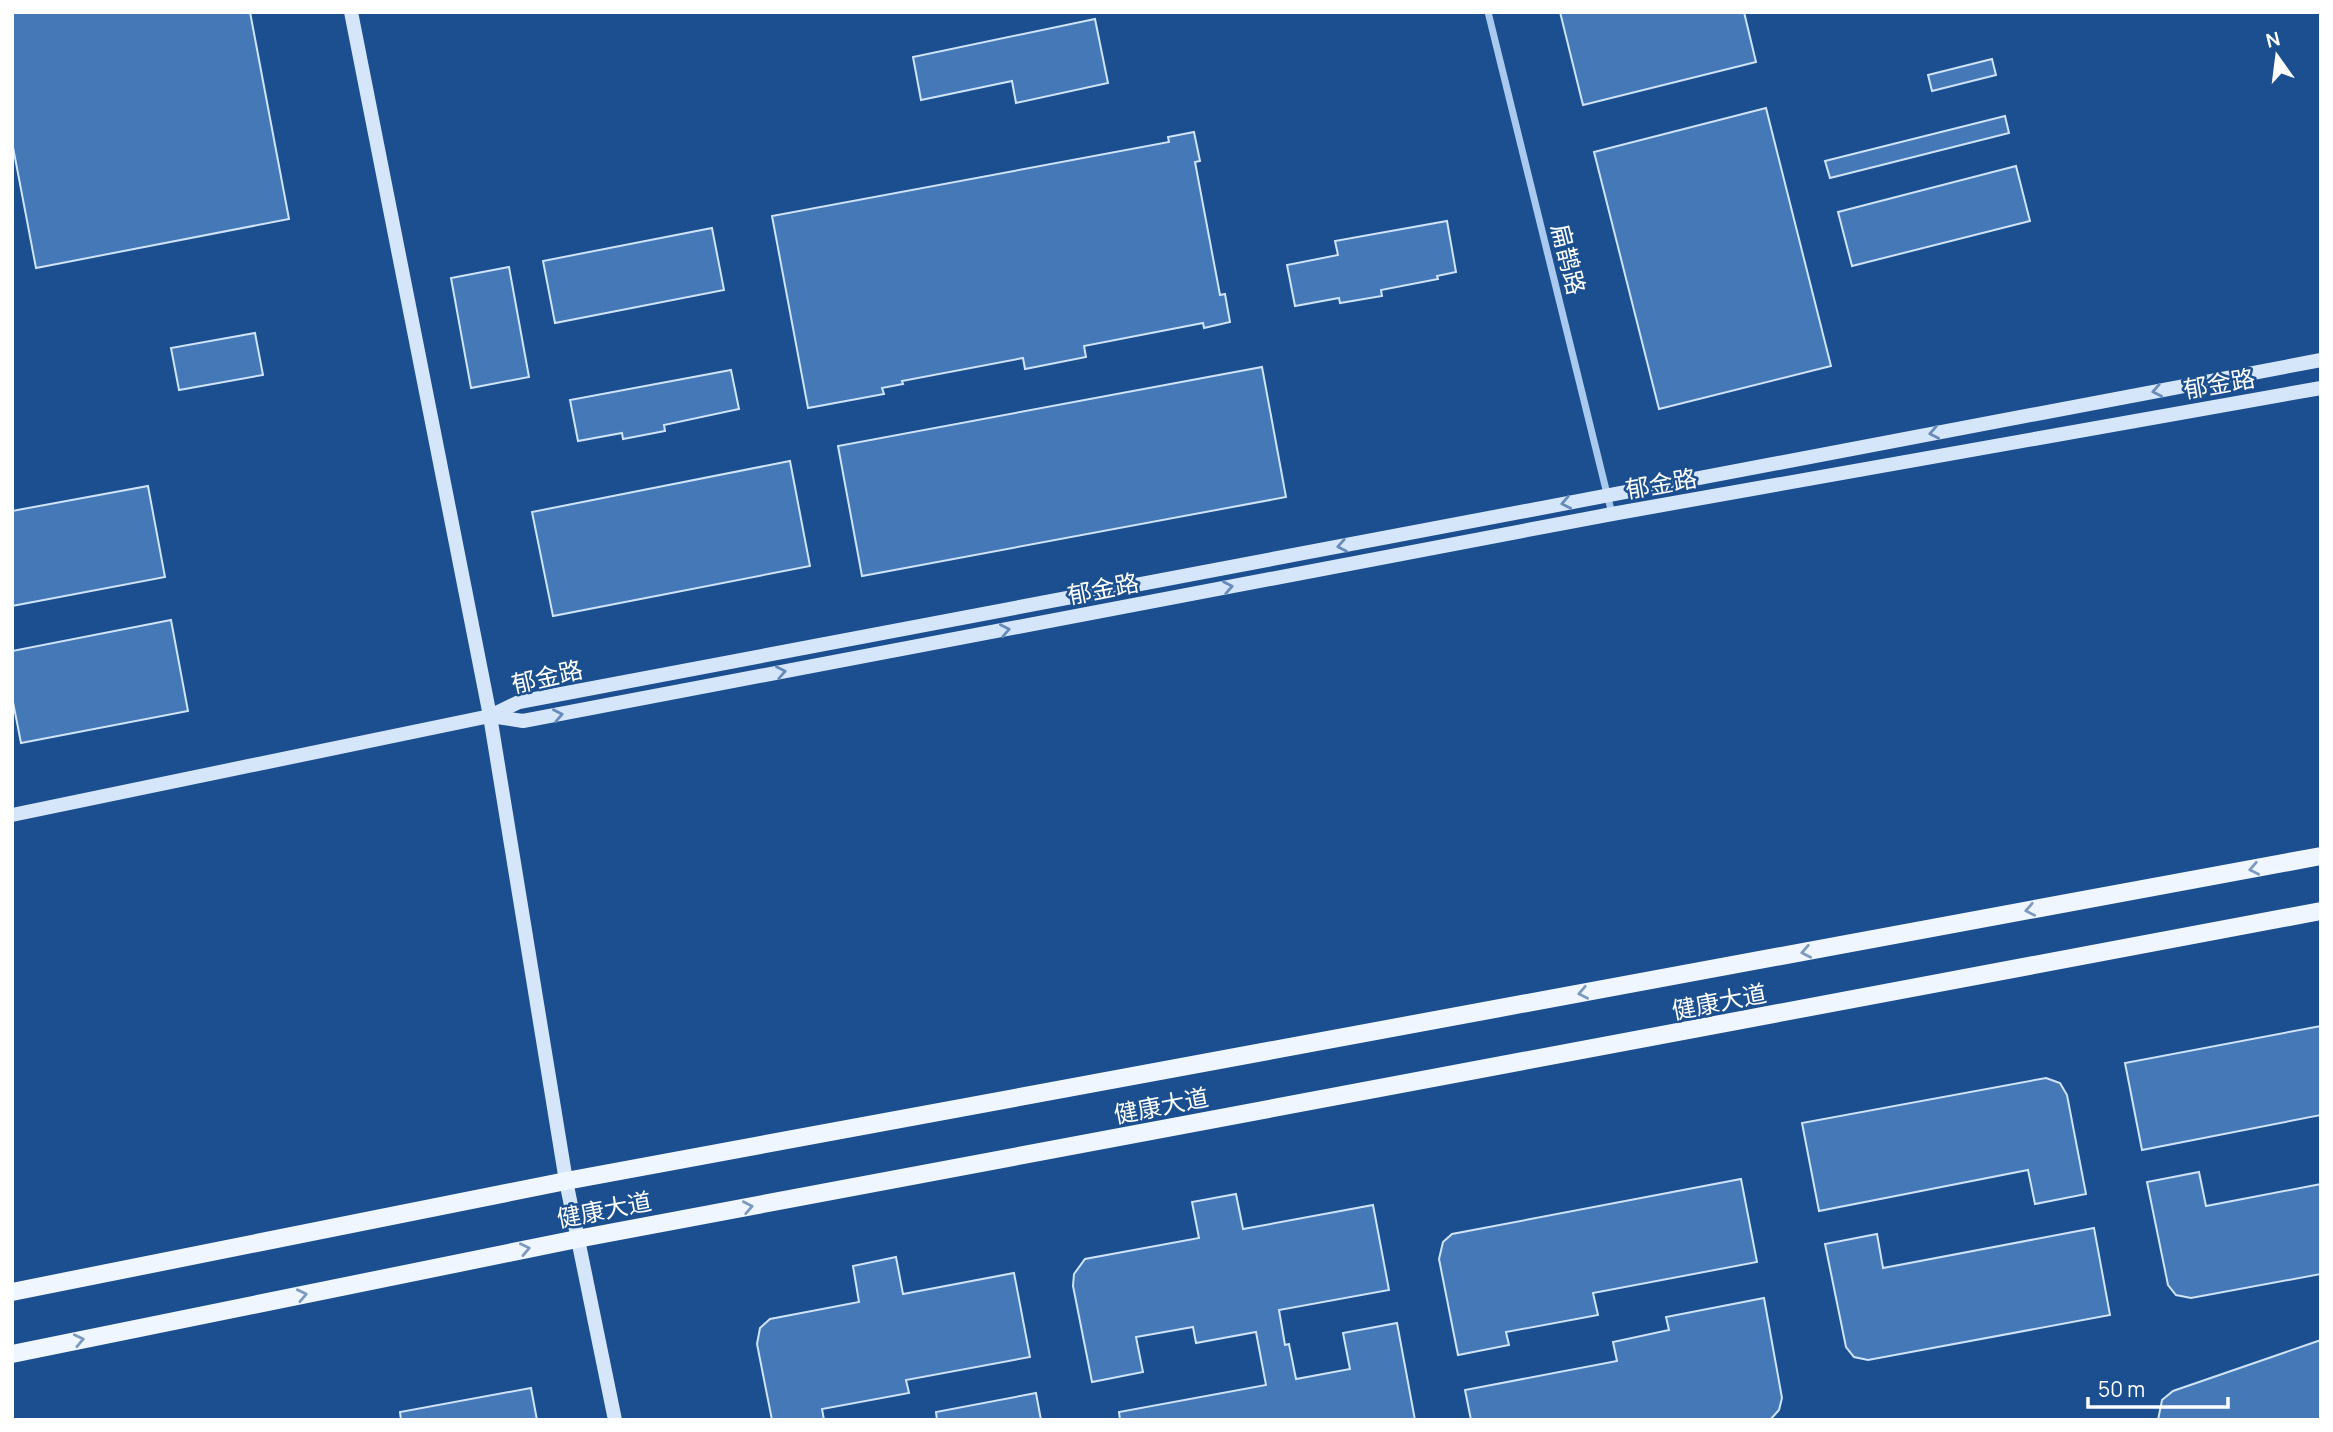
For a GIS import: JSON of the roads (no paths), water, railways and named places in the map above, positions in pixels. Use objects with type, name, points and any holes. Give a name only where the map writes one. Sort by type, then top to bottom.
[{"type":"main road","name":"健康大道","points":[[12,1293],[566,1181],[2321,856]]},
{"type":"main road","name":"健康大道","points":[[12,1354],[577,1239],[2321,911]]},
{"type":"street","points":[[351,12],[490,716],[566,1181],[615,1420]]},
{"type":"street","name":"扁鹊路","points":[[1488,12],[1612,514]]},
{"type":"street","name":"郁金路","points":[[490,716],[519,702],[2321,360]]},
{"type":"street","name":"郁金路","points":[[490,716],[523,721],[1612,514],[2321,388]]},
{"type":"street","points":[[12,815],[490,716]]}]
